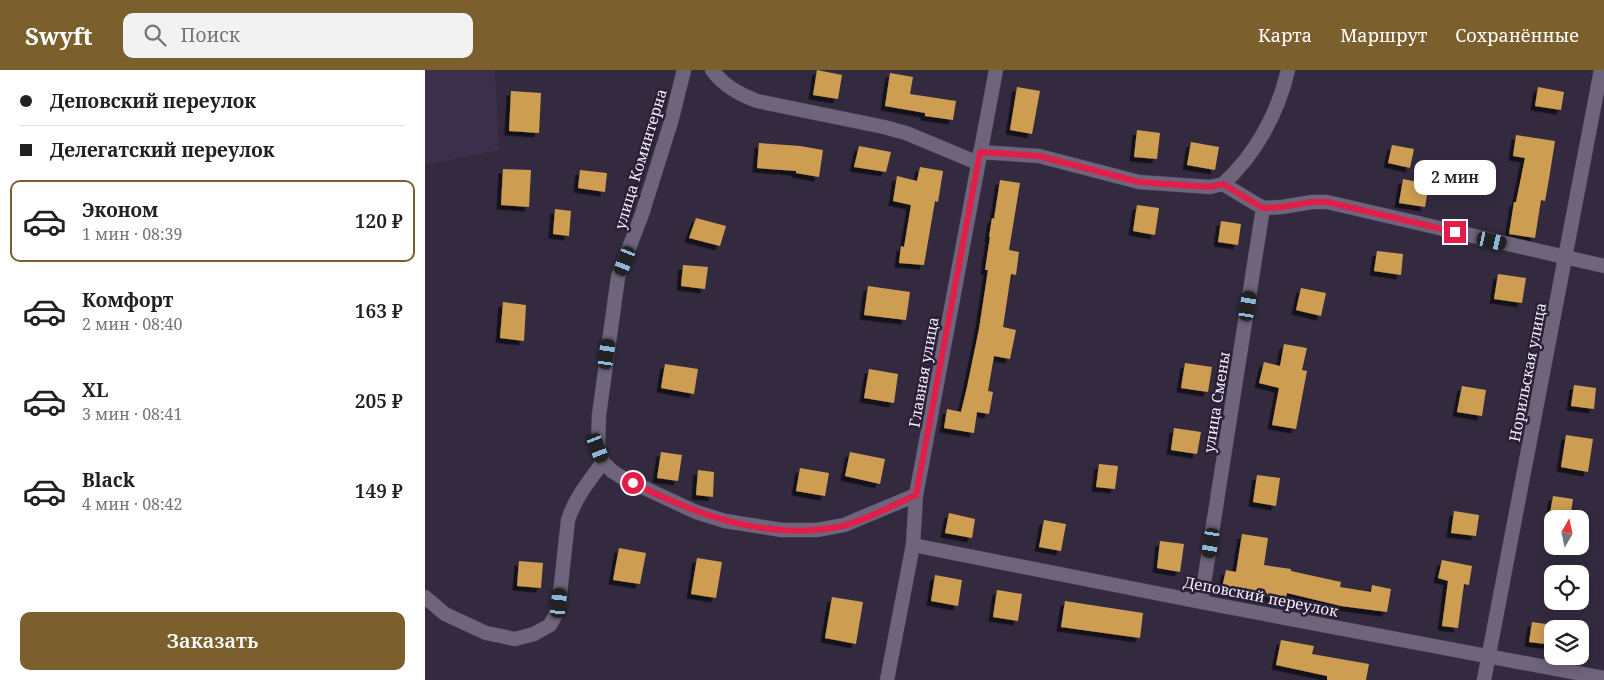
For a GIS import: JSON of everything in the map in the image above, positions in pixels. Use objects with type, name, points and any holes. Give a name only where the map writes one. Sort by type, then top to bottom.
[{"type":"street","name":"улица Коминтерна","points":[[603,462],[598,448],[599,415],[619,277],[643,214],[671,122],[684,70]]},
{"type":"street","points":[[712,70],[729,87],[741,95],[757,101],[884,127],[979,158],[1039,156],[1139,182],[1210,187],[1223,184],[1245,162],[1275,112],[1288,70]]},
{"type":"street","name":"Главная улица","points":[[887,680],[913,545],[916,495],[996,70]]},
{"type":"street","name":"Норильская улица","points":[[1484,680],[1601,70]]},
{"type":"street","points":[[1223,184],[1263,208],[1327,202],[1604,266]]},
{"type":"street","name":"улица Смены","points":[[1201,602],[1263,208]]},
{"type":"street","points":[[425,597],[445,614],[486,633],[501,637],[515,639],[534,634],[550,625],[559,603],[568,520],[578,496],[603,462],[623,478],[696,512],[725,521],[782,530],[817,530],[844,526],[916,495]]},
{"type":"street","name":"Деповский переулок","points":[[913,545],[1201,602],[1604,678]]},
{"type":"shaded area","points":[[425,70],[495,70],[499,150],[425,165]]},
{"type":"building","points":[[817,70],[842,75],[838,99],[813,95]]},
{"type":"building","points":[[890,73],[913,77],[910,94],[956,101],[953,120],[925,116],[925,113],[885,106]]},
{"type":"building","points":[[1017,87],[1040,91],[1032,134],[1010,130]]},
{"type":"building","points":[[1538,87],[1564,92],[1561,110],[1535,106]]},
{"type":"building","points":[[511,91],[541,93],[539,133],[509,131]]},
{"type":"building","points":[[1137,130],[1160,133],[1157,159],[1134,157]]},
{"type":"building","points":[[1516,135],[1555,141],[1545,201],[1541,200],[1535,238],[1509,234],[1514,202],[1516,202],[1525,158],[1513,156]]},
{"type":"building","points":[[1191,142],[1219,147],[1215,170],[1187,165]]},
{"type":"building","points":[[759,143],[823,150],[819,177],[796,173],[796,171],[757,168]]},
{"type":"building","points":[[1392,145],[1414,149],[1410,168],[1388,163]]},
{"type":"building","points":[[859,146],[891,152],[886,172],[854,167]]},
{"type":"building","points":[[920,167],[943,171],[938,202],[935,201],[924,265],[899,263],[901,246],[904,247],[911,205],[893,201],[897,176],[917,181]]},
{"type":"building","points":[[503,169],[531,170],[529,207],[501,205]]},
{"type":"building","points":[[580,170],[607,173],[605,192],[578,188]]},
{"type":"building","points":[[1403,179],[1429,184],[1425,207],[1399,203]]},
{"type":"building","points":[[1000,180],[1020,183],[1009,250],[1019,252],[1016,275],[1011,274],[1003,327],[1016,330],[1010,359],[994,356],[988,391],[993,392],[989,414],[977,412],[974,433],[944,428],[947,409],[961,412],[967,387],[979,329],[988,270],[985,270],[989,237]]},
{"type":"building","points":[[1137,205],[1159,208],[1155,235],[1133,231]]},
{"type":"building","points":[[555,209],[571,211],[569,236],[553,234]]},
{"type":"building","points":[[696,218],[726,226],[720,246],[689,238]]},
{"type":"building","points":[[1221,221],[1241,224],[1238,245],[1218,242]]},
{"type":"building","points":[[1377,251],[1403,254],[1401,275],[1374,271]]},
{"type":"building","points":[[683,265],[708,267],[705,289],[681,286]]},
{"type":"building","points":[[1498,274],[1526,278],[1522,303],[1494,299]]},
{"type":"building","points":[[868,286],[910,292],[906,320],[864,315]]},
{"type":"building","points":[[1301,288],[1326,293],[1321,316],[1296,310]]},
{"type":"building","points":[[503,302],[526,305],[524,341],[500,338]]},
{"type":"building","points":[[1284,344],[1307,348],[1302,370],[1307,371],[1296,429],[1272,425],[1279,388],[1259,383],[1264,362],[1280,366]]},
{"type":"building","points":[[1185,363],[1212,367],[1208,392],[1181,388]]},
{"type":"building","points":[[665,364],[698,369],[694,394],[661,388]]},
{"type":"building","points":[[869,369],[898,374],[894,403],[864,398]]},
{"type":"building","points":[[1574,385],[1596,388],[1594,409],[1571,406]]},
{"type":"building","points":[[1462,386],[1486,390],[1482,416],[1457,412]]},
{"type":"building","points":[[1174,428],[1201,432],[1197,454],[1171,450]]},
{"type":"building","points":[[1566,435],[1593,439],[1588,472],[1561,467]]},
{"type":"building","points":[[661,452],[682,455],[678,481],[657,478]]},
{"type":"building","points":[[850,452],[885,459],[880,484],[845,476]]},
{"type":"building","points":[[1099,464],[1118,466],[1115,489],[1096,487]]},
{"type":"building","points":[[800,468],[829,473],[825,496],[796,491]]},
{"type":"building","points":[[698,470],[714,472],[713,497],[696,495]]},
{"type":"building","points":[[1257,475],[1280,478],[1276,506],[1253,502]]},
{"type":"building","points":[[1553,496],[1573,499],[1571,510],[1551,510]]},
{"type":"building","points":[[1454,511],[1479,515],[1476,536],[1451,533]]},
{"type":"building","points":[[949,513],[975,519],[972,538],[945,533]]},
{"type":"building","points":[[1044,520],[1066,524],[1061,551],[1039,547]]},
{"type":"building","points":[[1242,534],[1268,538],[1264,565],[1291,569],[1291,571],[1341,582],[1340,587],[1371,592],[1372,585],[1391,589],[1387,612],[1341,606],[1287,593],[1285,600],[1222,588],[1226,570],[1236,572]]},
{"type":"building","points":[[1160,541],[1184,544],[1180,572],[1157,568]]},
{"type":"building","points":[[619,548],[646,553],[640,584],[613,580]]},
{"type":"building","points":[[697,558],[722,562],[716,598],[691,594]]},
{"type":"building","points":[[1442,560],[1472,566],[1469,585],[1464,584],[1458,628],[1442,626],[1448,581],[1438,578]]},
{"type":"building","points":[[519,561],[543,563],[541,588],[517,586]]},
{"type":"building","points":[[935,575],[962,580],[958,606],[931,601]]},
{"type":"building","points":[[997,590],[1022,594],[1018,621],[993,617]]},
{"type":"building","points":[[832,597],[863,602],[856,644],[825,638]]},
{"type":"building","points":[[1065,601],[1143,613],[1140,638],[1061,627]]},
{"type":"building","points":[[1532,622],[1544,624],[1544,644],[1529,642]]},
{"type":"building","points":[[1281,640],[1314,646],[1312,654],[1369,664],[1366,680],[1327,680],[1327,676],[1276,665]]},
{"type":"route","points":[[633,483],[696,512],[725,521],[782,530],[817,530],[844,526],[916,495],[980,152],[1039,156],[1139,182],[1210,187],[1223,184],[1263,208],[1327,202],[1455,232]]}]
